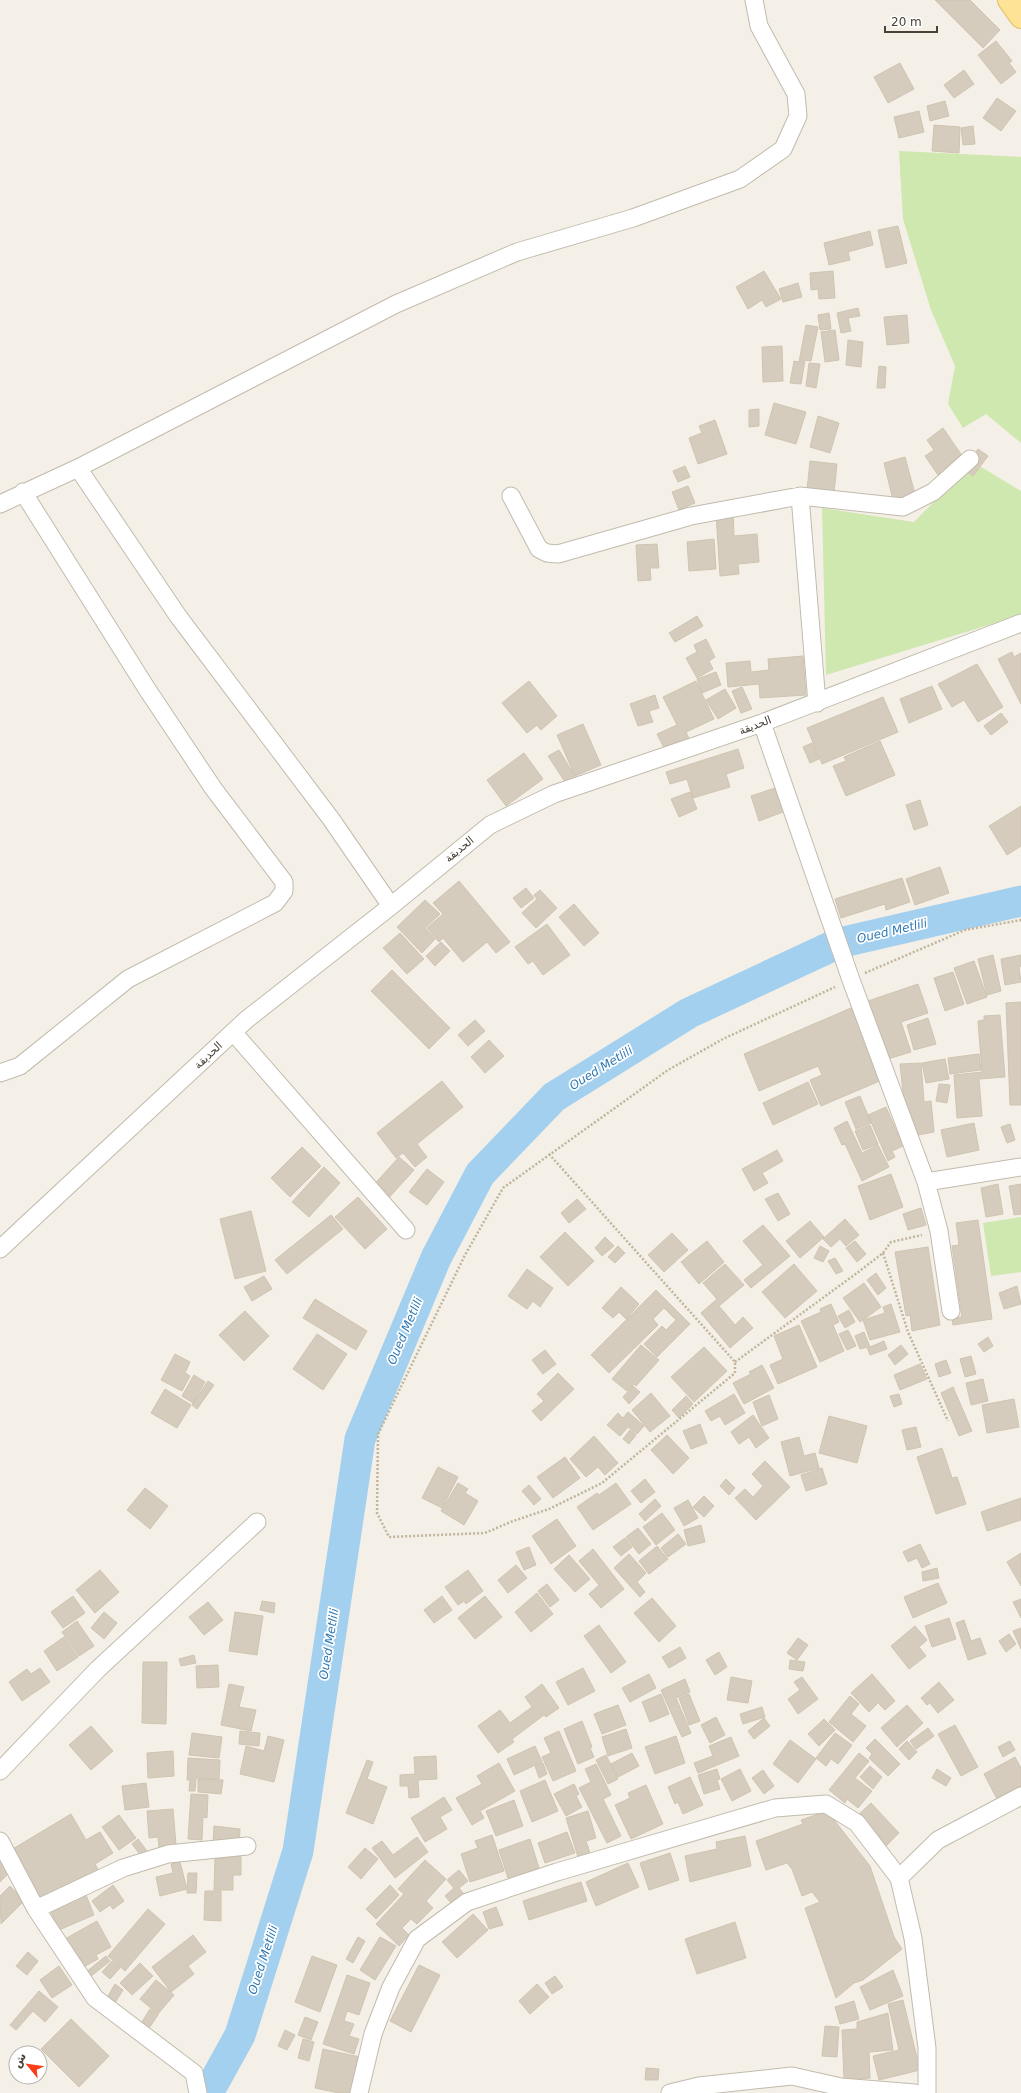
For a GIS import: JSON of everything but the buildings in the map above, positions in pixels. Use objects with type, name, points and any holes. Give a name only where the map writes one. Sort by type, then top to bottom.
[{"type":"main road","points":[[1009,0],[1021,17]]},
{"type":"street","points":[[0,504],[23,492],[78,468],[396,304],[517,252],[633,218],[740,179],[783,149],[798,116],[796,94],[759,26],[754,0]]},
{"type":"street","points":[[511,496],[539,549],[548,553],[558,554],[691,516],[800,496],[903,506],[933,492],[970,459]]},
{"type":"street","points":[[78,468],[178,616],[331,819],[391,906]]},
{"type":"street","points":[[0,1073],[20,1066],[128,979],[194,947],[275,903],[284,891],[284,882],[213,788],[23,492]]},
{"type":"street","points":[[800,496],[817,703]]},
{"type":"street","name":"الحديقة","points":[[0,1249],[246,1020],[391,906],[490,824],[554,794],[817,703],[1021,623]]},
{"type":"street","points":[[762,723],[851,980],[926,1182],[939,1231],[951,1311]]},
{"type":"street","points":[[233,1032],[406,1230]]},
{"type":"street","points":[[926,1182],[1021,1167]]},
{"type":"street","points":[[0,1771],[98,1669],[257,1522]]},
{"type":"street","points":[[899,1878],[938,1840],[1021,1796]]},
{"type":"street","points":[[359,2093],[373,2034],[391,1987],[417,1939],[467,1902],[557,1872],[775,1808],[826,1804],[857,1823],[899,1878],[913,1938],[927,2048],[927,2093]]},
{"type":"street","points":[[0,1841],[36,1909],[95,1998],[194,2073],[198,2093]]},
{"type":"street","points":[[36,1909],[123,1868],[168,1854],[247,1846]]},
{"type":"street","points":[[670,2093],[699,2086],[792,2076],[842,2087],[915,2093]]},
{"type":"path","points":[[549,1154],[736,1362],[735,1373],[602,1483],[549,1510],[513,1521],[485,1533],[389,1537],[377,1513],[378,1434],[465,1255],[503,1188],[549,1154],[668,1070],[722,1039],[965,930],[1021,920]]},
{"type":"path","points":[[736,1362],[883,1253],[891,1242],[939,1231]]},
{"type":"path","points":[[883,1253],[908,1332],[948,1421]]},
{"type":"green space","points":[[899,151],[1021,157],[1021,443],[986,414],[963,428],[948,404],[955,366],[931,310],[903,219]]},
{"type":"green space","points":[[973,462],[1021,491],[1021,615],[826,675],[822,508],[914,522]]},
{"type":"green space","points":[[1021,1217],[1021,1272],[991,1276],[983,1223]]},
{"type":"waterway","name":"Oued Metlili","points":[[208,2093],[240,2035],[298,1851],[360,1439],[436,1258],[480,1174],[554,1097],[689,1013],[839,943],[1021,901]]}]
